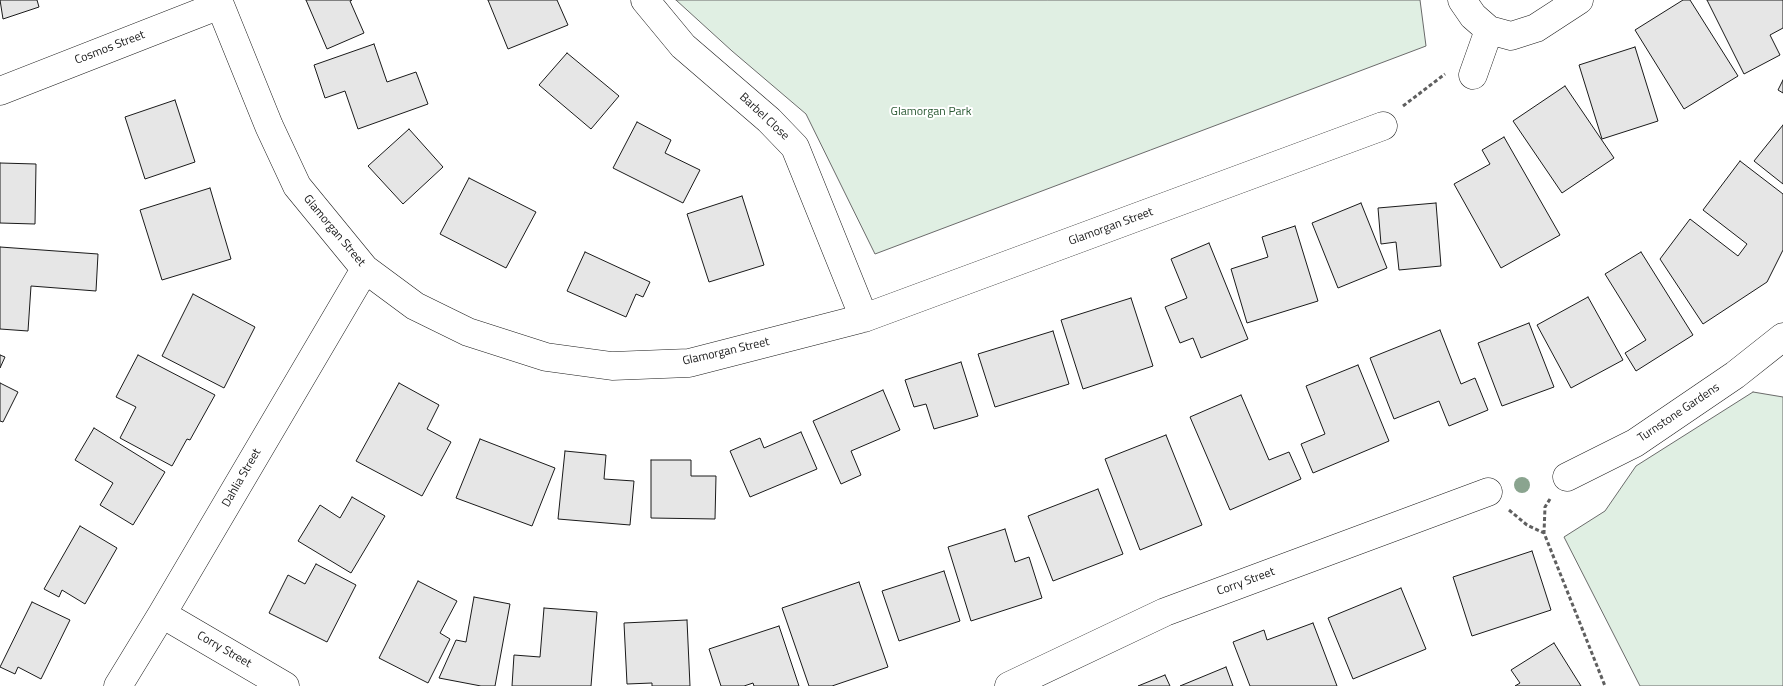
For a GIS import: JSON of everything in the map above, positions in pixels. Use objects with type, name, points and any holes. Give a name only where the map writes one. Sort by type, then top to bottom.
[{"type":"street","name":"Barbel Close","points":[[645,0],[683,46],[769,120],[795,147],[864,318]]},
{"type":"street","points":[[1462,0],[1473,16],[1489,30],[1511,36],[1536,28],[1579,0]]},
{"type":"street","name":"Glamorgan Street","points":[[219,2],[269,126],[297,186],[365,269],[415,306],[468,332],[546,357],[612,366],[689,362],[864,318],[1383,126]]},
{"type":"street","name":"Cosmos Street","points":[[0,91],[219,2]]},
{"type":"street","points":[[1473,74],[1489,30]]},
{"type":"street","name":"Dahlia Street","points":[[118,686],[365,269]]},
{"type":"street","name":"Turnstone Gardens","points":[[1567,476],[1635,443],[1781,344]]},
{"type":"street","name":"Corry Street","points":[[1009,686],[1165,612],[1488,492]]},
{"type":"street","name":"Corry Street","points":[[162,614],[285,686]]},
{"type":"path","points":[[1383,126],[1407,102],[1440,77],[1449,72],[1473,74]]},
{"type":"path","points":[[1567,476],[1545,507],[1544,533],[1605,686]]},
{"type":"path","points":[[1488,492],[1526,525],[1544,533]]},
{"type":"green space","name":"Glamorgan Park","points":[[676,0],[1420,0],[1426,46],[875,254],[806,114]]},
{"type":"green space","points":[[1753,392],[1783,397],[1783,686],[1640,686],[1564,537],[1605,511],[1636,466]]},
{"type":"building","points":[[0,0],[37,0],[39,7],[3,19]]},
{"type":"building","points":[[306,0],[352,0],[350,1],[364,33],[327,49]]},
{"type":"building","points":[[488,0],[557,0],[568,25],[508,49]]},
{"type":"building","points":[[1683,0],[1690,0],[1738,76],[1684,109],[1635,30]]},
{"type":"building","points":[[1707,0],[1783,0],[1783,28],[1770,35],[1780,55],[1744,74]]},
{"type":"building","points":[[374,44],[387,82],[416,72],[428,104],[358,129],[345,91],[325,98],[314,65]]},
{"type":"building","points":[[1635,47],[1658,121],[1602,139],[1579,65]]},
{"type":"building","points":[[567,53],[619,96],[591,129],[539,85]]},
{"type":"building","points":[[1783,80],[1783,93],[1778,90]]},
{"type":"building","points":[[1565,86],[1614,158],[1562,193],[1513,121]]},
{"type":"building","points":[[175,100],[195,162],[145,179],[125,117]]},
{"type":"building","points":[[637,122],[671,140],[665,153],[700,170],[683,203],[613,168]]},
{"type":"building","points":[[1783,125],[1783,184],[1754,161]]},
{"type":"building","points":[[409,129],[443,167],[403,204],[368,166]]},
{"type":"building","points":[[1504,137],[1560,235],[1501,268],[1454,184],[1490,164],[1482,150]]},
{"type":"building","points":[[1740,161],[1783,194],[1783,250],[1767,282],[1703,324],[1660,259],[1690,219],[1738,256],[1747,244],[1703,210]]},
{"type":"building","points":[[0,163],[36,164],[35,224],[0,223]]},
{"type":"building","points":[[469,178],[536,212],[506,268],[440,234]]},
{"type":"building","points":[[210,188],[231,259],[162,280],[140,210]]},
{"type":"building","points":[[742,196],[764,265],[709,282],[687,214]]},
{"type":"building","points":[[1361,203],[1387,268],[1338,288],[1312,223]]},
{"type":"building","points":[[1436,203],[1441,266],[1399,270],[1396,242],[1381,244],[1378,208]]},
{"type":"building","points":[[1295,226],[1318,301],[1247,323],[1231,269],[1268,257],[1262,237]]},
{"type":"building","points":[[1209,243],[1248,339],[1201,358],[1193,338],[1180,343],[1165,307],[1187,298],[1171,259]]},
{"type":"building","points":[[0,247],[98,254],[96,291],[31,286],[28,331],[0,329]]},
{"type":"building","points":[[585,252],[650,282],[643,297],[636,294],[626,317],[567,291]]},
{"type":"building","points":[[1641,252],[1693,335],[1636,371],[1625,353],[1646,340],[1605,274]]},
{"type":"building","points":[[193,294],[255,327],[224,388],[162,356]]},
{"type":"building","points":[[1588,297],[1623,360],[1571,388],[1537,325]]},
{"type":"building","points":[[1131,298],[1153,366],[1083,389],[1061,320]]},
{"type":"building","points":[[1529,323],[1554,387],[1502,406],[1478,343]]},
{"type":"building","points":[[1440,330],[1461,384],[1475,378],[1488,410],[1449,426],[1439,401],[1394,419],[1370,358]]},
{"type":"building","points":[[1053,331],[1069,384],[995,407],[978,354]]},
{"type":"building","points":[[0,355],[5,357],[0,368]]},
{"type":"building","points":[[138,355],[215,395],[190,440],[187,439],[172,466],[120,438],[136,407],[116,397]]},
{"type":"building","points":[[961,362],[978,416],[934,429],[926,404],[914,407],[905,380]]},
{"type":"building","points":[[1358,365],[1389,441],[1313,473],[1301,444],[1325,434],[1306,386]]},
{"type":"building","points":[[0,383],[18,392],[3,422],[0,421]]},
{"type":"building","points":[[399,383],[439,405],[427,429],[451,442],[422,496],[356,461]]},
{"type":"building","points":[[883,390],[900,430],[851,451],[861,475],[841,484],[813,421]]},
{"type":"building","points":[[1241,395],[1269,460],[1289,452],[1301,479],[1230,510],[1190,417]]},
{"type":"building","points":[[94,428],[165,472],[133,525],[100,505],[113,483],[75,460]]},
{"type":"building","points":[[801,432],[817,469],[750,497],[730,451],[760,438],[764,448]]},
{"type":"building","points":[[1166,435],[1202,525],[1140,550],[1105,459]]},
{"type":"building","points":[[480,439],[555,468],[532,526],[456,498]]},
{"type":"building","points":[[565,451],[606,455],[604,479],[634,481],[630,525],[558,519]]},
{"type":"building","points":[[651,460],[691,460],[691,476],[716,476],[715,519],[651,518]]},
{"type":"building","points":[[1098,489],[1123,554],[1053,581],[1028,516]]},
{"type":"building","points":[[352,497],[385,516],[351,573],[298,541],[320,505],[340,518]]},
{"type":"building","points":[[80,526],[117,548],[85,604],[62,590],[59,597],[44,589]]},
{"type":"building","points":[[1005,529],[1015,562],[1029,557],[1042,598],[971,621],[948,547]]},
{"type":"building","points":[[1532,551],[1551,610],[1472,636],[1453,577]]},
{"type":"building","points":[[316,564],[356,585],[327,642],[269,613],[288,575],[305,584]]},
{"type":"building","points":[[944,571],[960,621],[899,641],[882,591]]},
{"type":"building","points":[[418,581],[457,601],[440,633],[450,639],[428,683],[379,658]]},
{"type":"building","points":[[859,582],[888,667],[832,686],[809,686],[782,608]]},
{"type":"building","points":[[1401,588],[1426,649],[1353,679],[1328,618]]},
{"type":"building","points":[[474,597],[510,604],[495,686],[481,686],[439,678],[456,640],[466,642]]},
{"type":"building","points":[[32,602],[70,620],[41,679],[18,667],[15,674],[0,667]]},
{"type":"building","points":[[544,608],[597,612],[591,686],[512,686],[514,655],[540,657]]},
{"type":"building","points":[[687,620],[690,686],[652,686],[652,683],[627,684],[624,623]]},
{"type":"building","points":[[1313,623],[1337,686],[1250,686],[1233,642],[1264,630],[1267,640]]},
{"type":"building","points":[[779,626],[799,686],[754,686],[753,683],[744,686],[721,686],[709,649]]},
{"type":"building","points":[[1554,643],[1581,686],[1515,686],[1520,683],[1511,670]]},
{"type":"building","points":[[1226,667],[1233,686],[1180,686]]},
{"type":"building","points":[[1165,675],[1170,686],[1138,686]]}]
